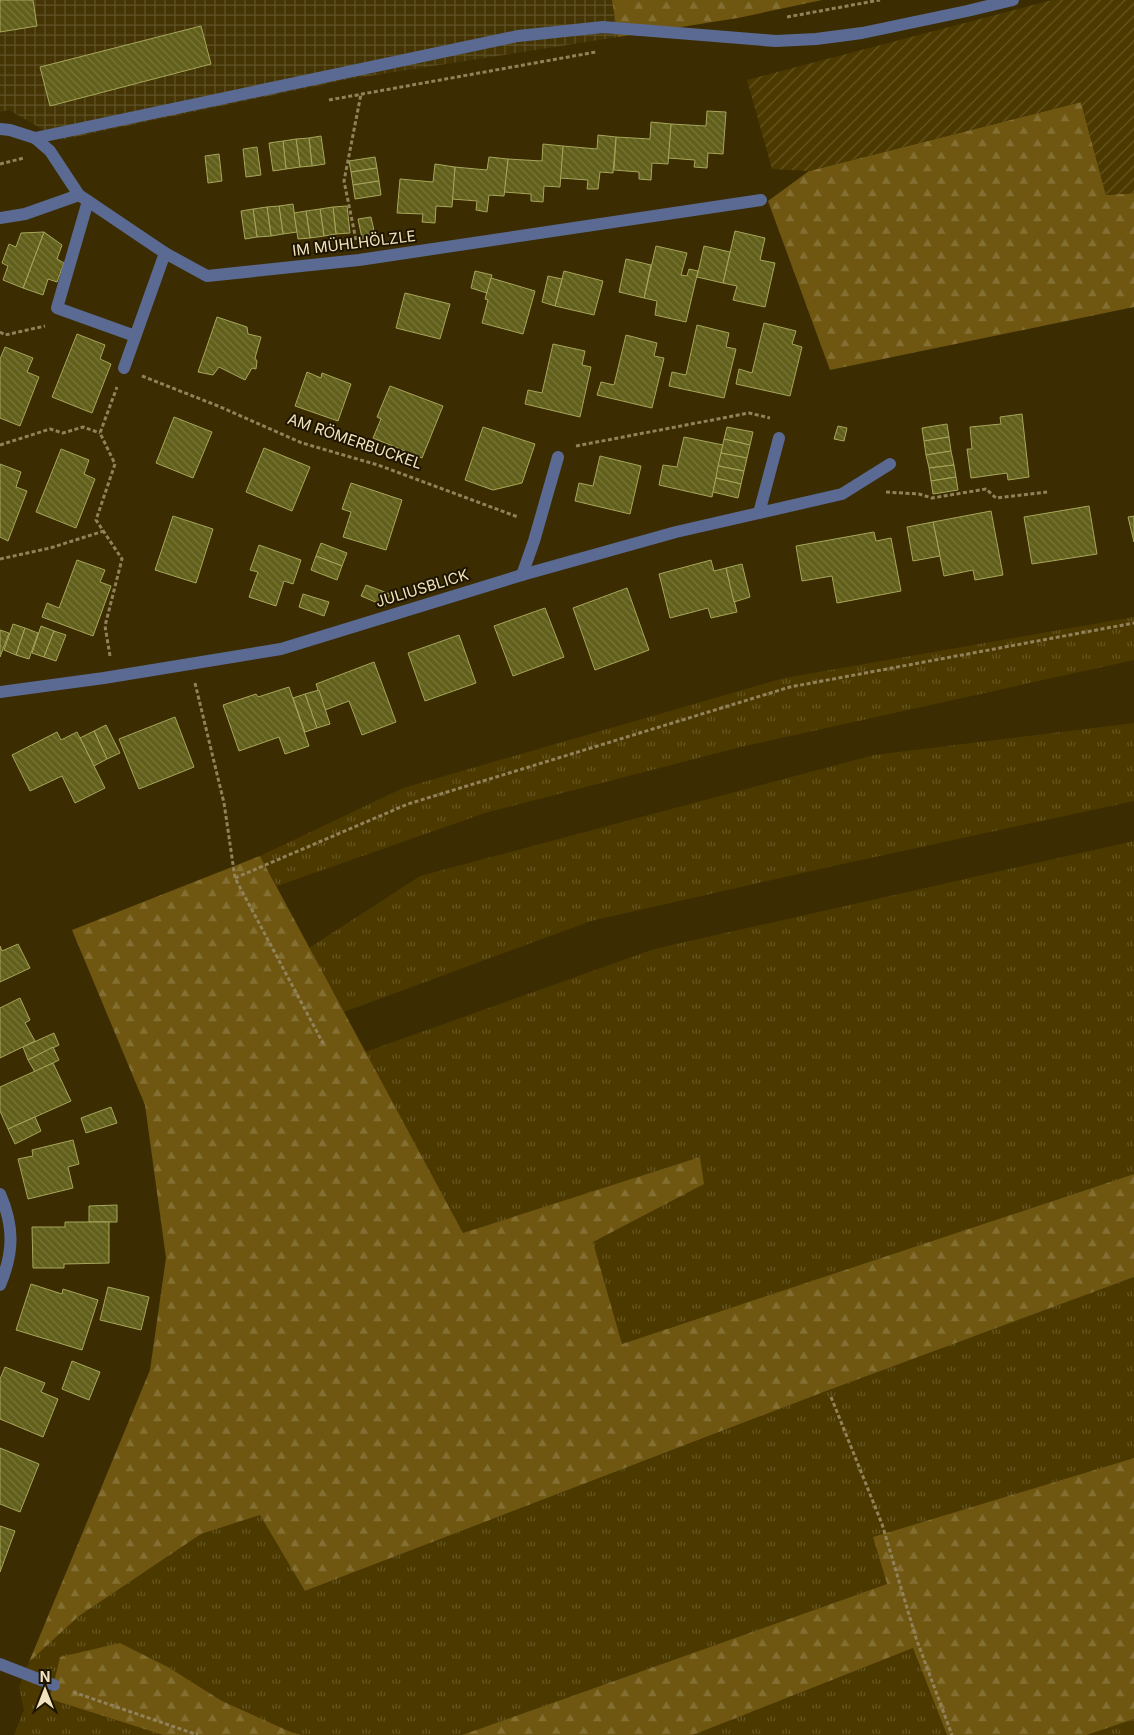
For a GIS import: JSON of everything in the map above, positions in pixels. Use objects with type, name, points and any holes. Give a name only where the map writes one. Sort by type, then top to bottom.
[{"type":"street","points":[[34,138],[518,36],[603,27],[776,41],[816,39],[862,33],[967,12],[1013,0]]},
{"type":"street","name":"IM MÜHLHÖLZLE","points":[[0,129],[10,130],[34,138],[50,151],[84,198],[165,253],[206,276],[359,260],[761,200]]},
{"type":"street","points":[[0,218],[24,214],[84,198],[57,308],[135,336]]},
{"type":"street","points":[[124,368],[165,253]]},
{"type":"street","points":[[759,513],[780,438]]},
{"type":"street","points":[[522,575],[534,541],[558,457]]},
{"type":"street","name":"JULIUSBLICK","points":[[0,692],[104,678],[281,649],[522,575],[676,532],[842,494],[890,464]]},
{"type":"street","points":[[0,1194],[11,1228],[8,1265],[0,1284]]},
{"type":"street","points":[[0,1664],[54,1685]]},
{"type":"path","points":[[782,18],[880,0]]},
{"type":"path","points":[[322,102],[597,52]]},
{"type":"path","points":[[355,232],[344,181],[362,94]]},
{"type":"path","points":[[0,164],[50,151]]},
{"type":"path","points":[[0,332],[5,335],[50,325]]},
{"type":"path","name":"AM RÖMERBUCKEL","points":[[144,377],[218,406],[302,443],[378,465],[501,511]]},
{"type":"path","points":[[100,433],[111,402]]},
{"type":"path","points":[[558,457],[577,445],[749,413],[775,420]]},
{"type":"path","points":[[0,445],[50,429],[63,433],[83,427],[100,433],[115,464],[96,520],[122,559],[104,626],[110,656]]},
{"type":"path","points":[[885,492],[919,494],[932,498],[986,489],[996,498],[1047,492]]},
{"type":"path","points":[[0,559],[50,548],[104,531]]},
{"type":"path","points":[[235,878],[408,804],[790,687],[1134,623]]},
{"type":"path","points":[[190,663],[224,802],[235,878],[324,1045]]},
{"type":"path","points":[[831,1397],[882,1524],[916,1638],[952,1735]]},
{"type":"path","points":[[54,1685],[198,1735]]},
{"type":"shaded area","points":[[0,0],[612,0],[618,37],[350,79],[61,140],[9,110],[0,112]]},
{"type":"green space","points":[[612,0],[822,0],[738,18],[618,37]]},
{"type":"green space","points":[[1052,0],[1134,0],[1134,193],[1106,195],[1081,102],[809,171],[772,169],[747,80]]},
{"type":"green space","points":[[1081,102],[1106,195],[1134,193],[1134,307],[830,370],[768,201],[809,171]]},
{"type":"green space","points":[[1134,617],[1134,660],[741,747],[485,813],[277,886],[260,856],[403,788],[784,678]]},
{"type":"green space","points":[[1134,723],[1134,801],[591,921],[344,1012],[309,948],[420,876],[874,755]]},
{"type":"green space","points":[[1134,841],[1134,1174],[622,1344],[593,1242],[703,1184],[700,1158],[463,1233],[365,1052],[654,949]]},
{"type":"green space","points":[[260,856],[463,1233],[700,1157],[704,1184],[593,1242],[622,1344],[1134,1174],[1134,1277],[821,1393],[305,1591],[260,1515],[201,1534],[79,1616],[29,1662],[150,1370],[166,1258],[145,1105],[72,930]]},
{"type":"green space","points":[[1134,1277],[1134,1458],[873,1537],[887,1584],[462,1735],[302,1735],[291,1732],[222,1701],[168,1667],[120,1643],[50,1699],[163,1735],[14,1735],[24,1710],[19,1687],[29,1662],[79,1616],[201,1534],[260,1515],[306,1591],[821,1393]]},
{"type":"green space","points":[[1134,1458],[1134,1719],[1087,1735],[947,1735],[913,1648],[693,1735],[462,1735],[887,1584],[873,1537]]},
{"type":"green space","points":[[120,1643],[168,1667],[222,1701],[291,1732],[302,1735],[163,1735],[50,1699],[60,1657]]},
{"type":"green space","points":[[913,1648],[947,1735],[693,1735]]},
{"type":"green space","points":[[1134,1719],[1134,1735],[1087,1735]]},
{"type":"building","points":[[0,0],[33,0],[37,26],[0,32]]},
{"type":"building","points":[[201,26],[211,64],[50,106],[40,67]]},
{"type":"building","points":[[707,111],[726,112],[723,154],[708,153],[707,168],[694,167],[695,160],[668,158],[671,124],[706,126]]},
{"type":"building","points":[[651,122],[671,124],[668,164],[652,163],[651,180],[639,179],[639,172],[614,170],[616,137],[650,139]]},
{"type":"building","points":[[598,135],[616,137],[613,173],[600,172],[598,189],[587,189],[588,180],[560,178],[563,146],[597,149]]},
{"type":"building","points":[[321,136],[325,164],[312,166],[309,138]]},
{"type":"building","points":[[309,138],[312,166],[300,167],[296,139]]},
{"type":"building","points":[[296,139],[300,167],[286,169],[283,141]]},
{"type":"building","points":[[283,141],[286,169],[273,171],[269,143]]},
{"type":"building","points":[[543,144],[563,146],[560,187],[544,186],[543,202],[531,201],[531,194],[504,192],[508,159],[542,161]]},
{"type":"building","points":[[257,147],[261,175],[246,177],[243,149]]},
{"type":"building","points":[[219,154],[222,181],[208,183],[205,156]]},
{"type":"building","points":[[375,157],[377,168],[351,172],[349,161]]},
{"type":"building","points":[[489,157],[508,159],[504,196],[489,195],[487,212],[476,210],[477,201],[452,199],[455,167],[487,170]]},
{"type":"building","points":[[435,164],[455,167],[452,207],[436,206],[435,223],[422,222],[423,214],[397,213],[400,179],[433,182]]},
{"type":"building","points":[[377,168],[379,181],[353,185],[351,172]]},
{"type":"building","points":[[379,181],[381,195],[355,199],[353,185]]},
{"type":"building","points":[[293,204],[297,232],[283,234],[279,206]]},
{"type":"building","points":[[279,206],[283,234],[271,236],[267,207]]},
{"type":"building","points":[[347,206],[350,233],[336,234],[333,207]]},
{"type":"building","points":[[267,207],[271,236],[257,237],[253,209]]},
{"type":"building","points":[[333,207],[336,234],[324,236],[320,209]]},
{"type":"building","points":[[253,209],[257,237],[245,239],[241,211]]},
{"type":"building","points":[[320,209],[324,236],[310,238],[306,211]]},
{"type":"building","points":[[306,211],[310,238],[298,239],[294,213]]},
{"type":"building","points":[[371,217],[376,240],[363,243],[358,219]]},
{"type":"building","points":[[735,231],[765,238],[760,260],[775,263],[765,307],[733,300],[737,286],[723,283]]},
{"type":"building","points":[[44,232],[62,245],[57,259],[64,263],[57,282],[48,279],[43,295],[23,288]]},
{"type":"building","points":[[44,232],[23,288],[3,280],[8,266],[2,263],[9,244],[16,247],[21,233]]},
{"type":"building","points":[[656,246],[687,253],[681,275],[687,276],[689,269],[698,271],[686,322],[655,315],[657,301],[644,298]]},
{"type":"building","points":[[704,246],[730,252],[723,283],[697,277]]},
{"type":"building","points":[[626,259],[651,265],[644,298],[619,292]]},
{"type":"building","points":[[475,271],[492,275],[487,293],[471,288]]},
{"type":"building","points":[[564,271],[603,281],[594,315],[555,306]]},
{"type":"building","points":[[548,276],[562,279],[555,306],[542,302]]},
{"type":"building","points":[[491,278],[535,291],[523,334],[482,323],[488,300],[485,299]]},
{"type":"building","points":[[405,293],[450,304],[440,339],[396,328]]},
{"type":"building","points":[[217,317],[247,327],[248,334],[261,337],[255,358],[257,361],[256,369],[252,368],[245,380],[219,367],[213,375],[198,372]]},
{"type":"building","points":[[764,323],[796,331],[792,344],[802,347],[790,396],[736,384],[739,369],[752,373]]},
{"type":"building","points":[[697,325],[729,333],[726,347],[736,349],[724,398],[669,386],[672,372],[686,375]]},
{"type":"building","points":[[77,334],[105,345],[100,359],[111,364],[92,413],[52,397]]},
{"type":"building","points":[[626,335],[657,343],[654,356],[664,358],[652,408],[597,395],[601,382],[614,385]]},
{"type":"building","points":[[553,344],[585,351],[582,365],[591,367],[580,417],[525,404],[528,390],[542,393]]},
{"type":"building","points":[[5,347],[33,358],[27,372],[39,377],[20,426],[0,418],[0,359]]},
{"type":"building","points":[[307,372],[321,378],[322,373],[351,384],[338,421],[295,406]]},
{"type":"building","points":[[390,386],[443,406],[422,458],[373,438],[381,419],[377,417]]},
{"type":"building","points":[[1022,414],[1029,477],[1008,480],[1007,473],[971,478],[967,449],[972,449],[970,427],[1001,424],[1000,417]]},
{"type":"building","points":[[174,417],[212,432],[193,478],[156,463]]},
{"type":"building","points":[[947,424],[949,437],[924,441],[922,428]]},
{"type":"building","points":[[838,426],[847,428],[844,441],[834,439]]},
{"type":"building","points":[[483,427],[535,444],[522,483],[493,490],[465,480]]},
{"type":"building","points":[[727,427],[753,432],[750,445],[724,439]]},
{"type":"building","points":[[684,437],[723,445],[712,497],[659,485],[663,465],[677,467]]},
{"type":"building","points":[[949,437],[951,451],[926,455],[924,441]]},
{"type":"building","points":[[724,439],[750,445],[747,458],[721,453]]},
{"type":"building","points":[[264,448],[310,467],[292,511],[246,492]]},
{"type":"building","points":[[61,449],[89,460],[84,474],[95,479],[76,528],[36,512]]},
{"type":"building","points":[[951,451],[954,465],[929,468],[926,455]]},
{"type":"building","points":[[721,453],[747,458],[744,471],[718,466]]},
{"type":"building","points":[[600,456],[641,466],[630,514],[575,501],[579,483],[593,486]]},
{"type":"building","points":[[0,464],[21,472],[16,487],[27,491],[8,541],[0,537]]},
{"type":"building","points":[[954,465],[956,477],[931,481],[929,468]]},
{"type":"building","points":[[718,466],[744,471],[741,484],[716,478]]},
{"type":"building","points":[[956,477],[958,490],[933,494],[931,481]]},
{"type":"building","points":[[716,478],[741,484],[738,498],[713,492]]},
{"type":"building","points":[[351,483],[402,500],[386,550],[343,537],[351,512],[342,509]]},
{"type":"building","points":[[1089,506],[1097,554],[1032,564],[1024,517]]},
{"type":"building","points":[[991,511],[1003,575],[975,580],[973,570],[944,576],[933,522]]},
{"type":"building","points":[[173,516],[213,529],[196,583],[155,570]]},
{"type":"building","points":[[1134,516],[1134,542],[1128,517]]},
{"type":"building","points":[[933,522],[940,556],[913,561],[907,527]]},
{"type":"building","points":[[874,532],[876,541],[891,538],[901,591],[837,603],[832,576],[802,581],[796,546]]},
{"type":"building","points":[[321,543],[347,553],[342,566],[316,556]]},
{"type":"building","points":[[259,545],[301,560],[293,584],[284,581],[276,606],[249,597],[258,572],[250,570]]},
{"type":"building","points":[[316,556],[342,566],[337,580],[311,570]]},
{"type":"building","points":[[77,560],[105,570],[100,582],[111,586],[93,636],[42,617],[47,603],[59,608]]},
{"type":"building","points":[[711,560],[714,571],[726,568],[737,612],[711,618],[708,608],[670,618],[659,574]]},
{"type":"building","points":[[742,564],[750,597],[734,602],[726,568]]},
{"type":"building","points":[[366,585],[390,594],[385,606],[361,596]]},
{"type":"building","points":[[627,588],[649,650],[595,670],[573,608]]},
{"type":"building","points":[[303,594],[329,602],[324,616],[299,607]]},
{"type":"building","points":[[545,608],[564,657],[513,676],[494,626]]},
{"type":"building","points":[[13,624],[25,628],[16,655],[4,650]]},
{"type":"building","points":[[41,626],[54,631],[44,657],[32,653]]},
{"type":"building","points":[[25,628],[38,633],[29,659],[16,655]]},
{"type":"building","points":[[0,630],[9,633],[0,657]]},
{"type":"building","points":[[54,631],[66,635],[56,661],[44,657]]},
{"type":"building","points":[[459,635],[476,683],[425,701],[408,653]]},
{"type":"building","points":[[374,662],[396,722],[362,735],[349,701],[325,710],[316,684]]},
{"type":"building","points":[[289,687],[309,746],[285,754],[279,737],[239,751],[223,705],[256,694],[258,697]]},
{"type":"building","points":[[319,690],[330,724],[317,728],[305,694]]},
{"type":"building","points":[[305,694],[317,728],[305,732],[293,698]]},
{"type":"building","points":[[175,717],[194,767],[139,789],[119,739]]},
{"type":"building","points":[[106,725],[120,753],[107,759],[94,731]]},
{"type":"building","points":[[94,731],[107,759],[94,766],[80,738]]},
{"type":"building","points":[[57,732],[61,740],[77,732],[105,788],[75,803],[62,776],[30,791],[12,755]]},
{"type":"building","points":[[18,944],[30,968],[0,982],[0,946],[2,951]]},
{"type":"building","points":[[20,998],[30,1020],[25,1023],[35,1041],[0,1058],[0,1008]]},
{"type":"building","points":[[54,1033],[59,1045],[28,1060],[23,1047]]},
{"type":"building","points":[[53,1047],[59,1060],[35,1072],[28,1060]]},
{"type":"building","points":[[53,1063],[71,1101],[8,1129],[0,1111],[0,1087]]},
{"type":"building","points":[[111,1107],[117,1123],[86,1133],[81,1118]]},
{"type":"building","points":[[35,1117],[41,1131],[15,1144],[8,1129]]},
{"type":"building","points":[[73,1140],[79,1164],[68,1167],[73,1188],[28,1199],[18,1159],[33,1156],[32,1150]]},
{"type":"building","points":[[117,1205],[117,1222],[89,1222],[89,1206]]},
{"type":"building","points":[[65,1222],[109,1222],[109,1263],[64,1264],[64,1268],[33,1268],[32,1227],[65,1227]]},
{"type":"building","points":[[31,1284],[62,1294],[63,1289],[98,1300],[82,1350],[16,1330]]},
{"type":"building","points":[[108,1287],[149,1297],[141,1330],[100,1320]]},
{"type":"building","points":[[72,1361],[100,1372],[89,1400],[62,1389]]},
{"type":"building","points":[[5,1367],[45,1383],[41,1392],[58,1399],[43,1437],[0,1419],[0,1379]]},
{"type":"building","points":[[0,1448],[39,1464],[20,1512],[0,1504]]},
{"type":"building","points":[[0,1526],[15,1531],[0,1572]]}]
